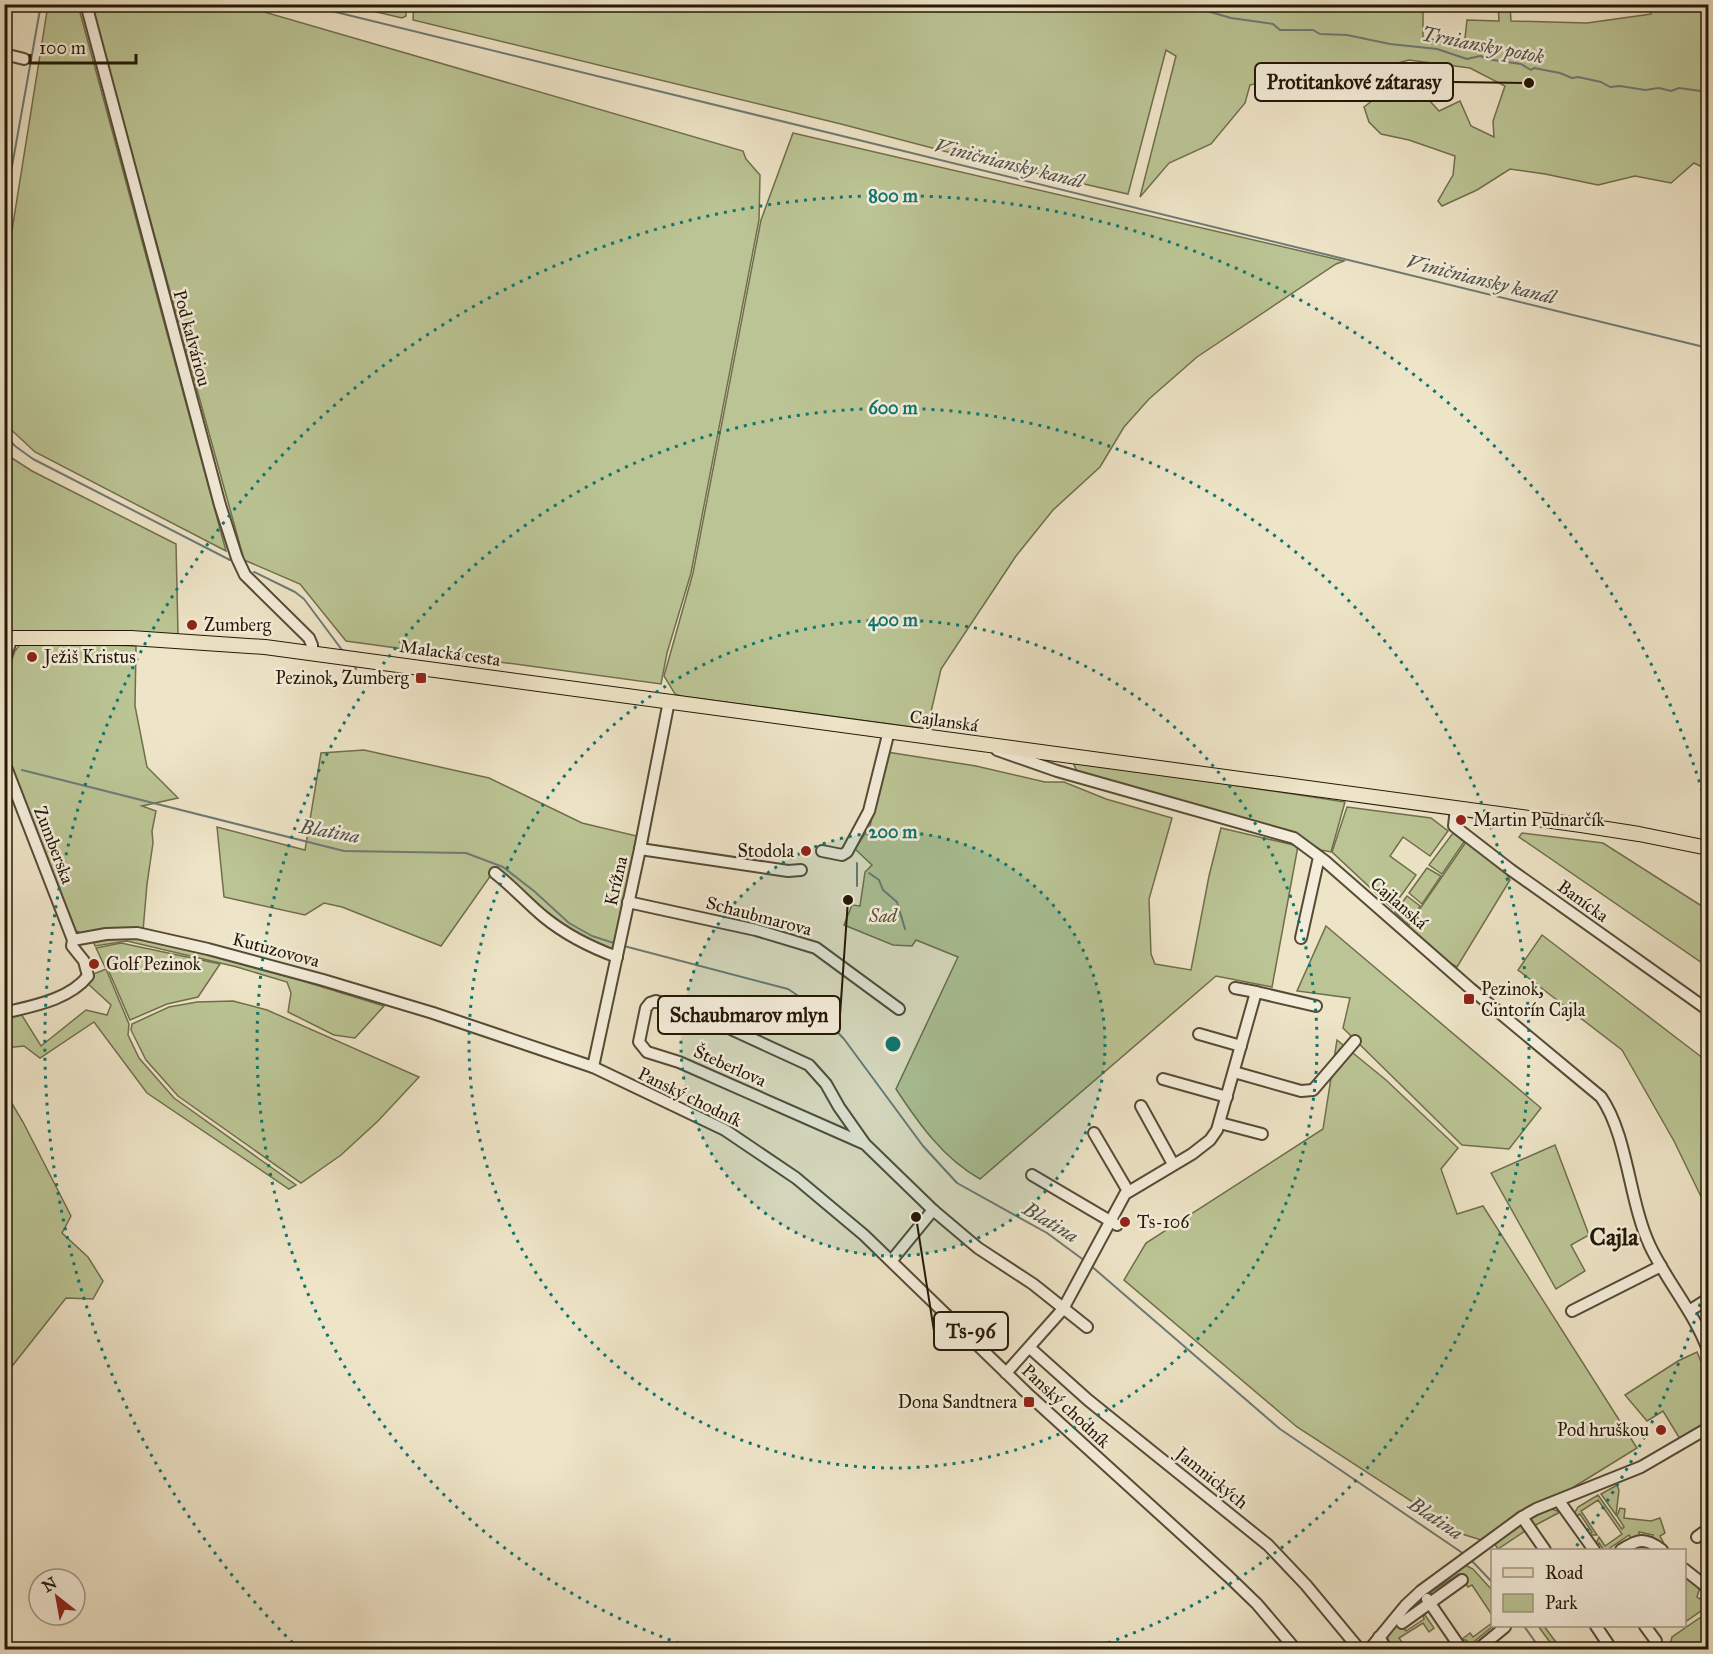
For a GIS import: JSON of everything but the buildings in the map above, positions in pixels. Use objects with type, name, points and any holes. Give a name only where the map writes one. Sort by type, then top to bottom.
[{"type":"main road","name":"Malacká cesta","points":[[8,638],[131,638],[187,641],[312,654],[889,731]]},
{"type":"main road","name":"Cajlanská","points":[[889,731],[1639,834],[1708,848]]},
{"type":"street","name":"Pod kalváriou","points":[[86,4],[220,505],[237,558],[250,581],[309,638],[312,654]]},
{"type":"street","points":[[4,54],[24,58]]},
{"type":"street","points":[[4,660],[8,638]]},
{"type":"street","name":"Krížna","points":[[593,1067],[669,701]]},
{"type":"street","points":[[822,851],[842,855],[847,852],[869,811],[889,731]]},
{"type":"street","name":"Cajlanská","points":[[986,745],[1057,771],[1294,838],[1319,857],[1471,989],[1601,1097],[1613,1120],[1649,1244],[1689,1311],[1708,1350]]},
{"type":"street","points":[[1057,771],[1060,755]]},
{"type":"street","name":"Zumberska","points":[[4,762],[73,940]]},
{"type":"street","name":"Banícka","points":[[1456,808],[1455,826],[1511,870],[1708,1011]]},
{"type":"street","points":[[640,849],[788,871],[801,870]]},
{"type":"street","points":[[1301,938],[1319,857]]},
{"type":"street","points":[[495,873],[543,916],[574,938],[595,949],[617,956]]},
{"type":"street","name":"Schaubmarova","points":[[628,902],[756,930],[816,948],[899,1009]]},
{"type":"street","name":"Kutuzovova","points":[[73,940],[106,934],[137,933],[208,949],[422,1010],[593,1067]]},
{"type":"street","points":[[4,1013],[67,993],[81,986],[88,976],[84,962],[72,945],[73,940]]},
{"type":"street","points":[[1235,988],[1316,1006]]},
{"type":"street","points":[[1006,1373],[1063,1309],[1092,1253],[1114,1223],[1125,1194],[1201,1148],[1210,1140],[1220,1123],[1256,992]]},
{"type":"street","name":"Šteberlova","points":[[865,1144],[679,1062],[647,1052],[639,1042],[646,1008],[650,1003],[656,1001],[698,1014],[809,1065],[826,1084],[865,1144],[933,1210],[978,1248],[1033,1284],[1088,1327]]},
{"type":"street","points":[[1200,1034],[1241,1046]]},
{"type":"street","points":[[1234,1072],[1301,1090],[1312,1090],[1355,1041]]},
{"type":"street","name":"Panský chodník","points":[[593,1067],[699,1116],[796,1178],[892,1260],[1006,1373],[1228,1576],[1257,1604],[1296,1650]]},
{"type":"street","points":[[1162,1079],[1227,1096]]},
{"type":"street","points":[[1141,1106],[1173,1164]]},
{"type":"street","points":[[834,1131],[849,1120]]},
{"type":"street","points":[[1220,1123],[1262,1134]]},
{"type":"street","points":[[1094,1133],[1128,1191]]},
{"type":"street","points":[[1032,1175],[1114,1223]]},
{"type":"street","points":[[892,1260],[933,1210]]},
{"type":"street","points":[[1572,1311],[1661,1266]]},
{"type":"street","points":[[1689,1311],[1708,1299]]},
{"type":"street","name":"Jamnických","points":[[1030,1348],[1089,1400],[1268,1545],[1306,1584],[1360,1650]]},
{"type":"street","points":[[1369,1650],[1406,1605],[1421,1591],[1522,1517],[1630,1472],[1708,1428]]},
{"type":"street","points":[[1559,1501],[1593,1549]]},
{"type":"street","points":[[1522,1517],[1544,1549]]},
{"type":"street","points":[[1697,1537],[1708,1529]]},
{"type":"street","points":[[1624,1549],[1635,1541],[1653,1543],[1660,1549]]},
{"type":"street","points":[[1686,1571],[1708,1588]]},
{"type":"street","points":[[1402,1623],[1462,1580]]},
{"type":"street","points":[[1421,1591],[1462,1650]]},
{"type":"street","points":[[1478,1649],[1505,1627]]},
{"type":"street","points":[[1597,1627],[1612,1650]]},
{"type":"street","points":[[1646,1627],[1656,1641]]},
{"type":"street","points":[[1379,1637],[1387,1650]]},
{"type":"green space","points":[[414,4],[1393,4],[1423,12],[1423,37],[1464,47],[1467,20],[1499,21],[1498,5],[1510,5],[1511,21],[1587,23],[1651,14],[1650,5],[1708,6],[1708,170],[1694,163],[1671,183],[1635,176],[1598,185],[1510,169],[1477,190],[1442,206],[1438,201],[1453,175],[1455,156],[1409,140],[1381,134],[1369,122],[1364,107],[1389,92],[1419,89],[1439,111],[1460,101],[1471,126],[1494,137],[1493,121],[1505,86],[1470,68],[1409,60],[1348,76],[1301,71],[1250,85],[1245,103],[1211,144],[1169,163],[1140,197],[1176,56],[1166,50],[1128,194],[987,162],[968,148],[962,153],[955,154],[413,20]]},
{"type":"green space","points":[[48,5],[78,5],[226,551],[35,452],[5,424],[5,274]]},
{"type":"green space","points":[[91,5],[240,5],[743,151],[746,159],[760,175],[759,220],[691,573],[667,653],[661,684],[346,641],[300,584],[244,560]]},
{"type":"green space","points":[[347,5],[406,5],[406,16],[402,18]]},
{"type":"green space","points":[[793,133],[1344,261],[1336,264],[1197,357],[1149,399],[1124,427],[1100,467],[1053,510],[1016,556],[941,669],[927,729],[681,696],[675,694],[664,676],[693,573],[761,220]]},
{"type":"green space","points":[[4,453],[32,471],[176,544],[178,634],[5,631]]},
{"type":"green space","points":[[22,642],[136,646],[135,706],[147,767],[178,798],[142,806],[156,811],[152,831],[153,843],[143,931],[84,934],[76,931],[5,749],[5,679],[15,651]]},
{"type":"green space","points":[[364,750],[489,778],[582,823],[645,838],[617,956],[595,949],[491,875],[441,946],[342,907],[324,903],[305,915],[224,897],[217,827],[305,850],[321,753]]},
{"type":"green space","name":"Sad","points":[[887,752],[976,766],[1045,782],[1064,782],[1106,799],[1172,818],[1149,899],[1151,954],[1155,964],[1191,970],[1209,876],[1221,828],[1298,846],[1272,987],[1216,976],[980,1179],[943,1151],[896,1089],[958,957],[916,940],[912,946],[893,945],[844,925],[852,905],[860,906],[865,872],[872,865],[855,849],[870,826]]},
{"type":"green space","points":[[1076,761],[1345,802],[1331,852],[1321,850],[1295,834],[1077,771],[1074,765]]},
{"type":"green space","points":[[1347,807],[1431,818],[1448,831],[1430,856],[1403,837],[1390,856],[1416,875],[1392,908],[1332,852]]},
{"type":"green space","points":[[1453,833],[1464,842],[1442,874],[1429,865]]},
{"type":"green space","points":[[1522,833],[1603,843],[1708,910],[1708,967],[1519,837]]},
{"type":"green space","points":[[1466,842],[1502,866],[1510,880],[1457,967],[1408,926]]},
{"type":"green space","points":[[1427,868],[1441,876],[1422,904],[1409,893]]},
{"type":"green space","points":[[1407,896],[1420,906],[1407,924],[1395,912]]},
{"type":"green space","points":[[1326,926],[1541,1108],[1509,1149],[1462,1145],[1343,1028],[1350,998],[1297,991]]},
{"type":"green space","points":[[1542,935],[1708,1062],[1708,1211],[1674,1141],[1622,1050],[1518,970]]},
{"type":"green space","points":[[118,936],[174,945],[277,973],[384,1006],[355,1038],[334,1035],[288,1012],[291,993],[287,982],[237,967],[127,941],[95,946],[93,940]]},
{"type":"green space","points":[[121,943],[220,964],[198,997],[167,1004],[130,1020],[107,967],[96,948]]},
{"type":"green space","points":[[106,969],[129,1024],[128,1035],[139,1058],[174,1098],[296,1185],[289,1189],[147,1093],[94,1022],[40,1058],[24,1046],[5,1048],[4,1008],[18,1009],[41,1046],[86,1010],[107,1015],[111,1005],[86,982],[91,975]]},
{"type":"green space","points":[[233,1001],[267,1010],[419,1077],[378,1121],[341,1155],[301,1183],[178,1096],[146,1060],[131,1030],[132,1024],[169,1007],[197,1002]]},
{"type":"green space","points":[[1337,1040],[1386,1080],[1458,1148],[1441,1169],[1457,1214],[1483,1206],[1637,1448],[1556,1498],[1521,1511],[1481,1540],[1462,1534],[1297,1427],[1124,1280],[1146,1243],[1323,1129]]},
{"type":"green space","points":[[5,1092],[71,1216],[62,1233],[88,1257],[103,1281],[93,1299],[66,1298],[5,1375]]},
{"type":"green space","points":[[1555,1145],[1589,1235],[1571,1245],[1585,1271],[1556,1289],[1491,1173]]},
{"type":"green space","points":[[1697,1352],[1708,1378],[1708,1423],[1680,1439],[1663,1411],[1647,1421],[1625,1395],[1678,1361]]},
{"type":"green space","points":[[1617,1485],[1619,1490],[1616,1515],[1601,1494]]},
{"type":"green space","points":[[1598,1495],[1622,1529],[1624,1527],[1617,1516],[1620,1508],[1625,1509],[1624,1518],[1651,1521],[1660,1518],[1665,1533],[1660,1536],[1667,1549],[1651,1540],[1653,1535],[1639,1532],[1639,1538],[1632,1540],[1629,1535],[1610,1549],[1603,1549],[1599,1543],[1595,1546],[1599,1537],[1605,1546],[1622,1534],[1598,1500],[1581,1511],[1597,1535],[1588,1535],[1592,1532],[1580,1514],[1575,1517],[1574,1514],[1578,1507]]},
{"type":"green space","points":[[1552,1509],[1560,1512],[1534,1526],[1531,1521],[1532,1517]]},
{"type":"green space","points":[[1517,1526],[1521,1526],[1525,1531],[1498,1549],[1494,1543]]},
{"type":"green space","points":[[1465,1565],[1473,1569],[1491,1589],[1491,1614],[1472,1585],[1468,1587],[1459,1574],[1431,1592],[1432,1596],[1429,1591]]},
{"type":"green space","points":[[1686,1576],[1700,1587],[1697,1597],[1700,1599],[1708,1593],[1708,1606],[1686,1621]]},
{"type":"green space","points":[[1419,1599],[1424,1603],[1401,1624],[1406,1631],[1424,1619],[1425,1615],[1434,1628],[1429,1632],[1423,1623],[1399,1638],[1406,1649],[1391,1649],[1387,1636]]},
{"type":"green space","points":[[1704,1615],[1708,1621],[1708,1649],[1669,1649],[1672,1637]]},
{"type":"green space","points":[[1491,1624],[1492,1627],[1470,1645],[1466,1640],[1461,1640],[1470,1633],[1473,1637]]},
{"type":"green space","points":[[1539,1627],[1545,1627],[1561,1649],[1555,1649]]},
{"type":"waterway","points":[[4,211],[41,4]]},
{"type":"waterway","name":"Viničniansky kanál","points":[[303,4],[1708,348]]},
{"type":"waterway","name":"Trniansky potok","points":[[1183,4],[1231,18],[1273,24],[1280,30],[1313,30],[1320,34],[1347,35],[1390,44],[1437,49],[1467,59],[1480,56],[1521,64],[1531,70],[1534,68],[1572,78],[1578,77],[1601,82],[1610,87],[1620,86],[1645,90],[1659,88],[1671,91],[1679,88],[1708,92]]},
{"type":"waterway","points":[[4,434],[15,446],[33,459],[230,560]]},
{"type":"waterway","points":[[254,572],[295,592],[304,599],[342,650],[346,651]]},
{"type":"waterway","name":"Blatina","points":[[22,770],[344,851],[466,853],[503,867],[569,923],[592,936],[614,943]]},
{"type":"waterway","points":[[857,863],[857,886]]},
{"type":"waterway","points":[[869,873],[879,880],[883,890],[897,902],[905,929]]},
{"type":"waterway","name":"Blatina","points":[[624,946],[788,989],[812,1005],[844,1039],[923,1146],[957,1183],[1047,1233],[1085,1261]]},
{"type":"waterway","name":"Blatina","points":[[1090,1265],[1280,1429],[1464,1554]]},
{"type":"waterway","name":"Blatina","points":[[1471,1560],[1491,1581]]},
{"type":"waterway","name":"Blatina","points":[[1525,1627],[1541,1650]]},
{"type":"place","name":"Protitankové zátarasy","points":[[1529,83]]},
{"type":"place","name":"Zumberg","points":[[192,625]]},
{"type":"place","name":"Ježiš Kristus","points":[[32,657]]},
{"type":"place","name":"Pezinok, Zumberg","points":[[421,678]]},
{"type":"place","name":"Martin Pudnarčík","points":[[1461,820]]},
{"type":"place","name":"Stodola","points":[[806,851]]},
{"type":"place","name":"Schaubmarov mlyn","points":[[848,900]]},
{"type":"place","name":"Golf Pezinok","points":[[94,964]]},
{"type":"place","name":"Pezinok, Cintorín Cajla","points":[[1469,999]]},
{"type":"place","name":"Ts-96","points":[[916,1217]]},
{"type":"place","name":"Ts-106","points":[[1125,1222]]},
{"type":"place","name":"Dona Sandtnera","points":[[1029,1402]]},
{"type":"place","name":"Pod hruškou","points":[[1661,1430]]},
{"type":"district","name":"Cajla","points":[[1614,1237]]}]
